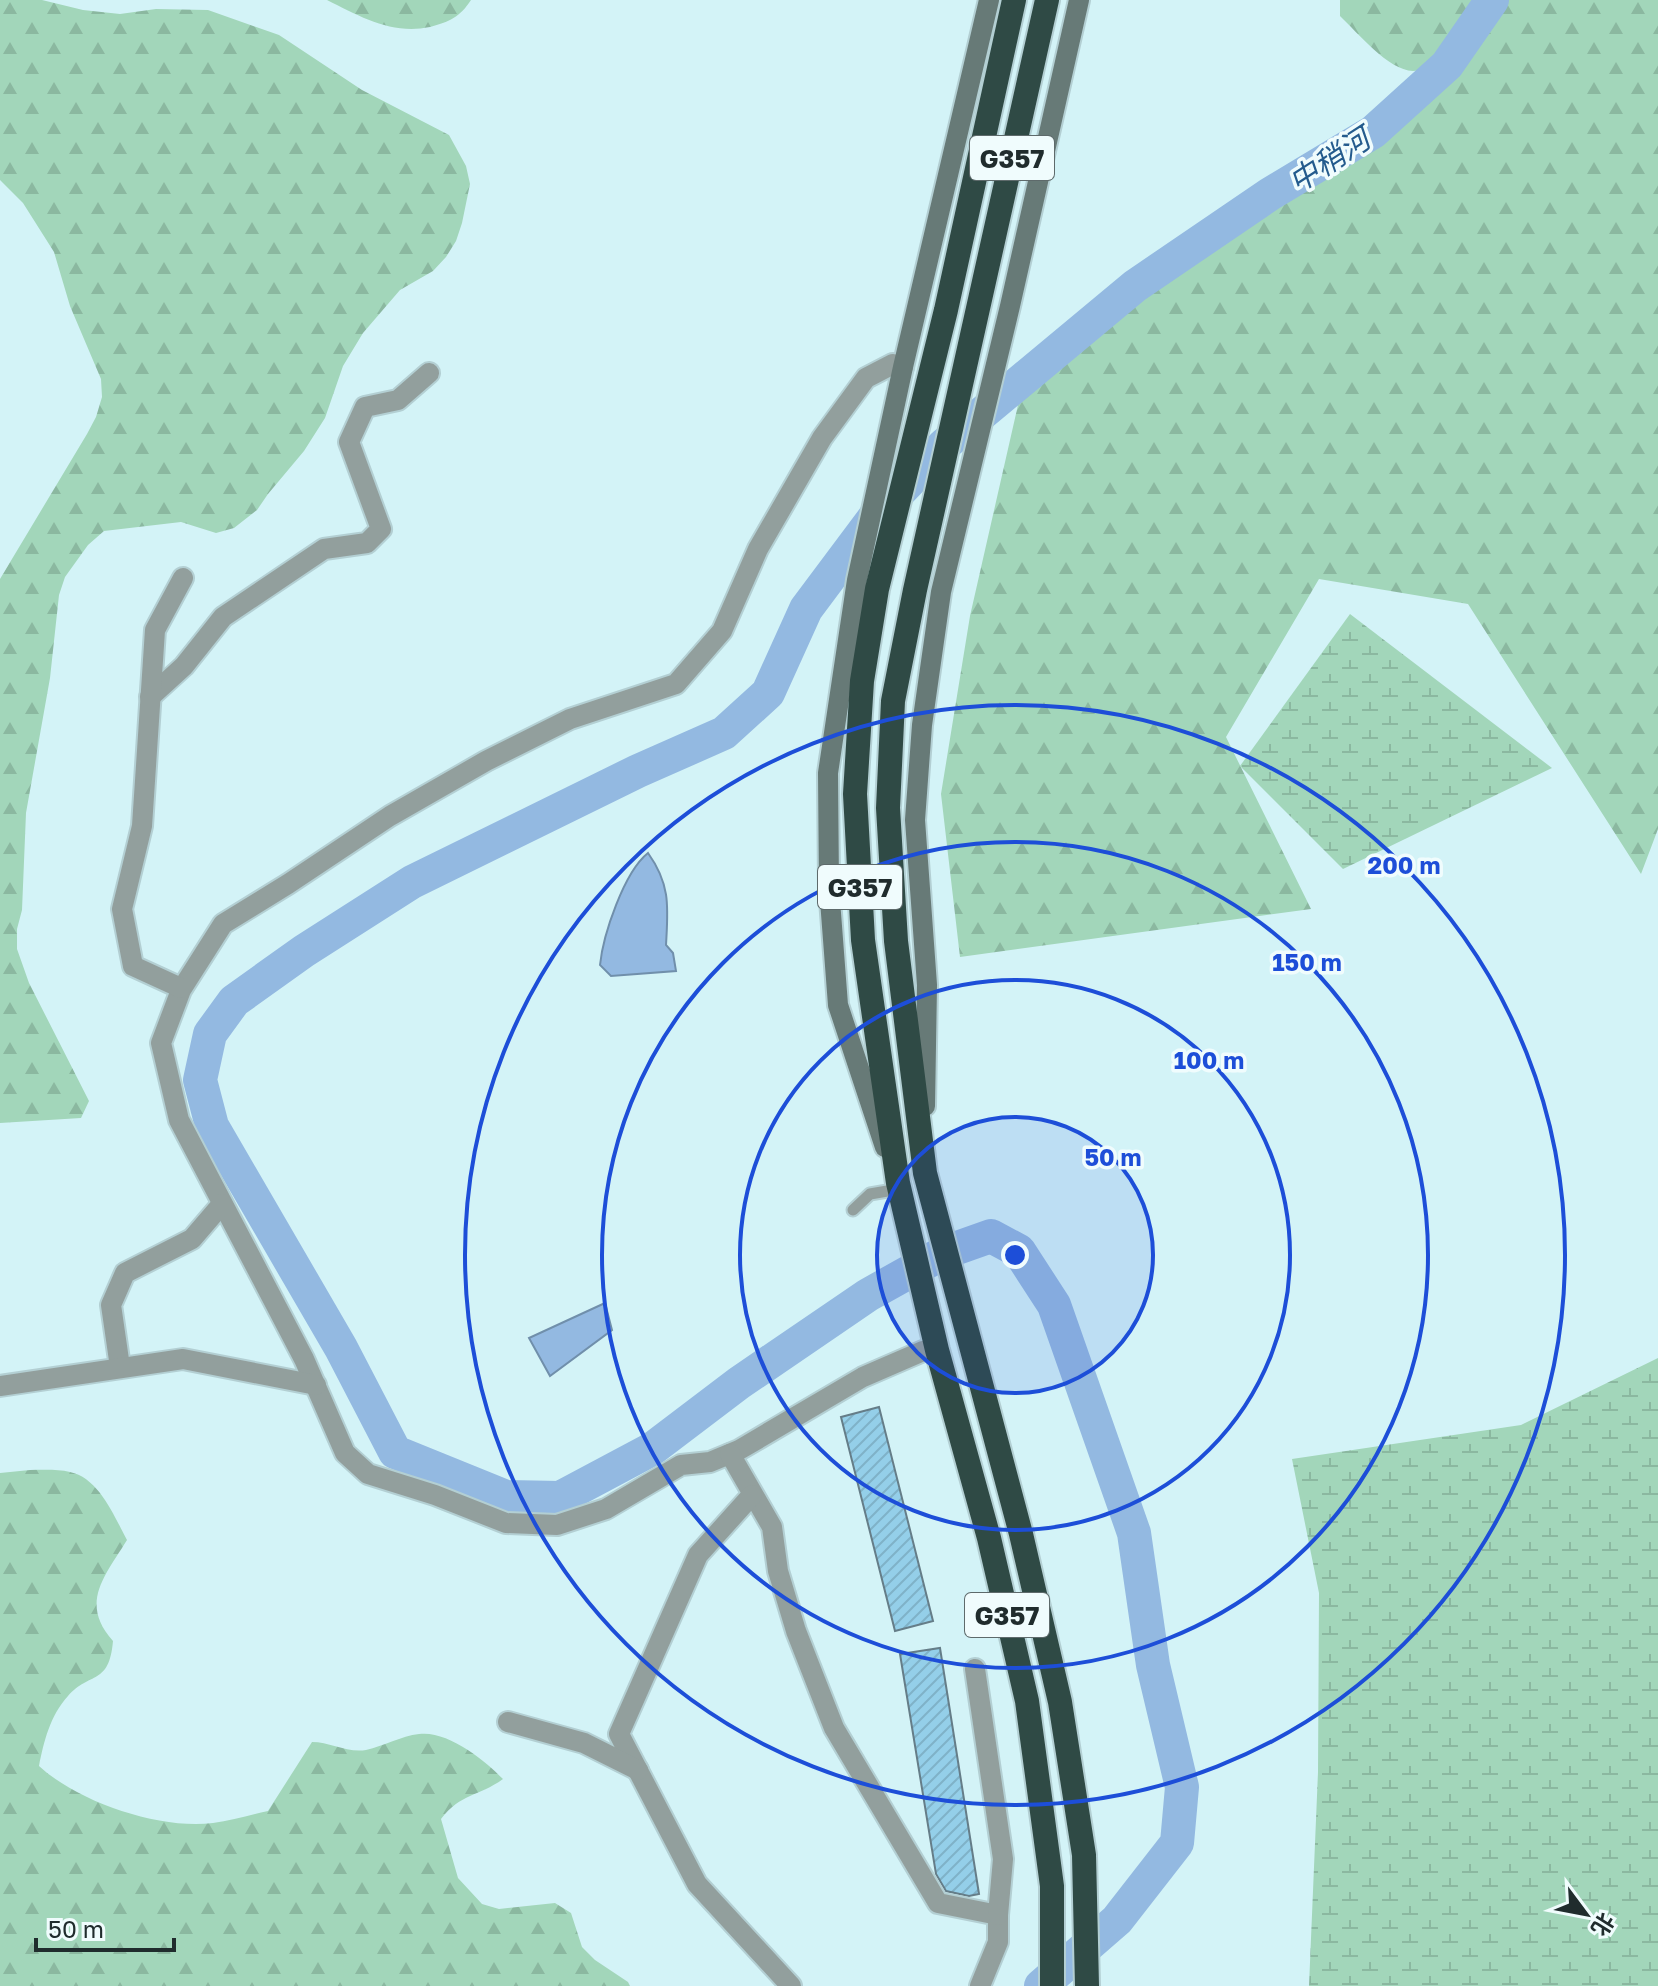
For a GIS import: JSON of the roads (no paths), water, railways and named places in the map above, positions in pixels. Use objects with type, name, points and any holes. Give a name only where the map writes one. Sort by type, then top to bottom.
[{"type":"highway","name":"G357","points":[[1014,0],[946,310],[867,584],[855,794],[863,940],[898,1186],[937,1350],[989,1538],[1027,1701],[1052,1886],[1052,1986]]},
{"type":"highway","name":"G357","points":[[1047,0],[893,701],[888,808],[896,941],[925,1173],[1021,1534],[1056,1687],[1084,1855],[1087,1986]]},
{"type":"street","points":[[898,1186],[838,1005],[829,887],[828,773],[867,584],[903,367],[989,0]]},
{"type":"street","points":[[925,1173],[927,985],[915,820],[922,725],[937,621],[962,504],[1079,0]]},
{"type":"street","points":[[903,367],[893,364],[866,378],[822,438],[758,549],[722,631],[676,684],[570,719],[486,761],[390,816],[223,924],[181,988],[161,1043],[179,1120],[316,1385],[345,1453],[368,1474],[435,1495],[506,1523],[557,1525],[606,1509],[681,1465],[710,1462],[730,1454],[863,1377],[923,1351],[937,1350]]},
{"type":"street","points":[[150,697],[184,666],[223,617],[324,549],[367,543],[381,529],[349,442],[365,407],[398,400],[429,373]]},
{"type":"street","points":[[181,988],[133,966],[122,909],[142,826],[155,630],[183,578]]},
{"type":"street","points":[[120,1367],[111,1305],[125,1273],[192,1239],[222,1204]]},
{"type":"street","points":[[0,1386],[183,1359],[316,1385]]},
{"type":"street","points":[[730,1454],[772,1527],[778,1571],[801,1643],[834,1728],[938,1903],[998,1915]]},
{"type":"street","points":[[752,1495],[698,1555],[619,1734],[697,1884],[791,1986]]},
{"type":"street","points":[[975,1669],[1003,1859],[998,1942],[980,1986]]},
{"type":"street","points":[[508,1722],[584,1743],[638,1770]]},
{"type":"lane","points":[[853,1210],[870,1194],[898,1186]]},
{"type":"water","points":[[648,853],[664,886],[666,945],[673,953],[676,971],[611,976],[600,965],[610,921],[631,874]]},
{"type":"water","points":[[605,1303],[612,1330],[550,1376],[529,1338]]},
{"type":"waterway","name":"中稍河","points":[[1041,1986],[1117,1920],[1177,1843],[1182,1787],[1153,1665],[1134,1533],[1054,1305],[1019,1251],[991,1236],[943,1253],[868,1295],[739,1383],[652,1449],[560,1498],[506,1497],[395,1452],[341,1348],[212,1126],[200,1080],[210,1034],[234,1001],[304,951],[412,882],[638,771],[724,733],[768,693],[806,609],[874,518],[944,445],[1135,286],[1270,194],[1373,132],[1447,65],[1492,0]]}]
